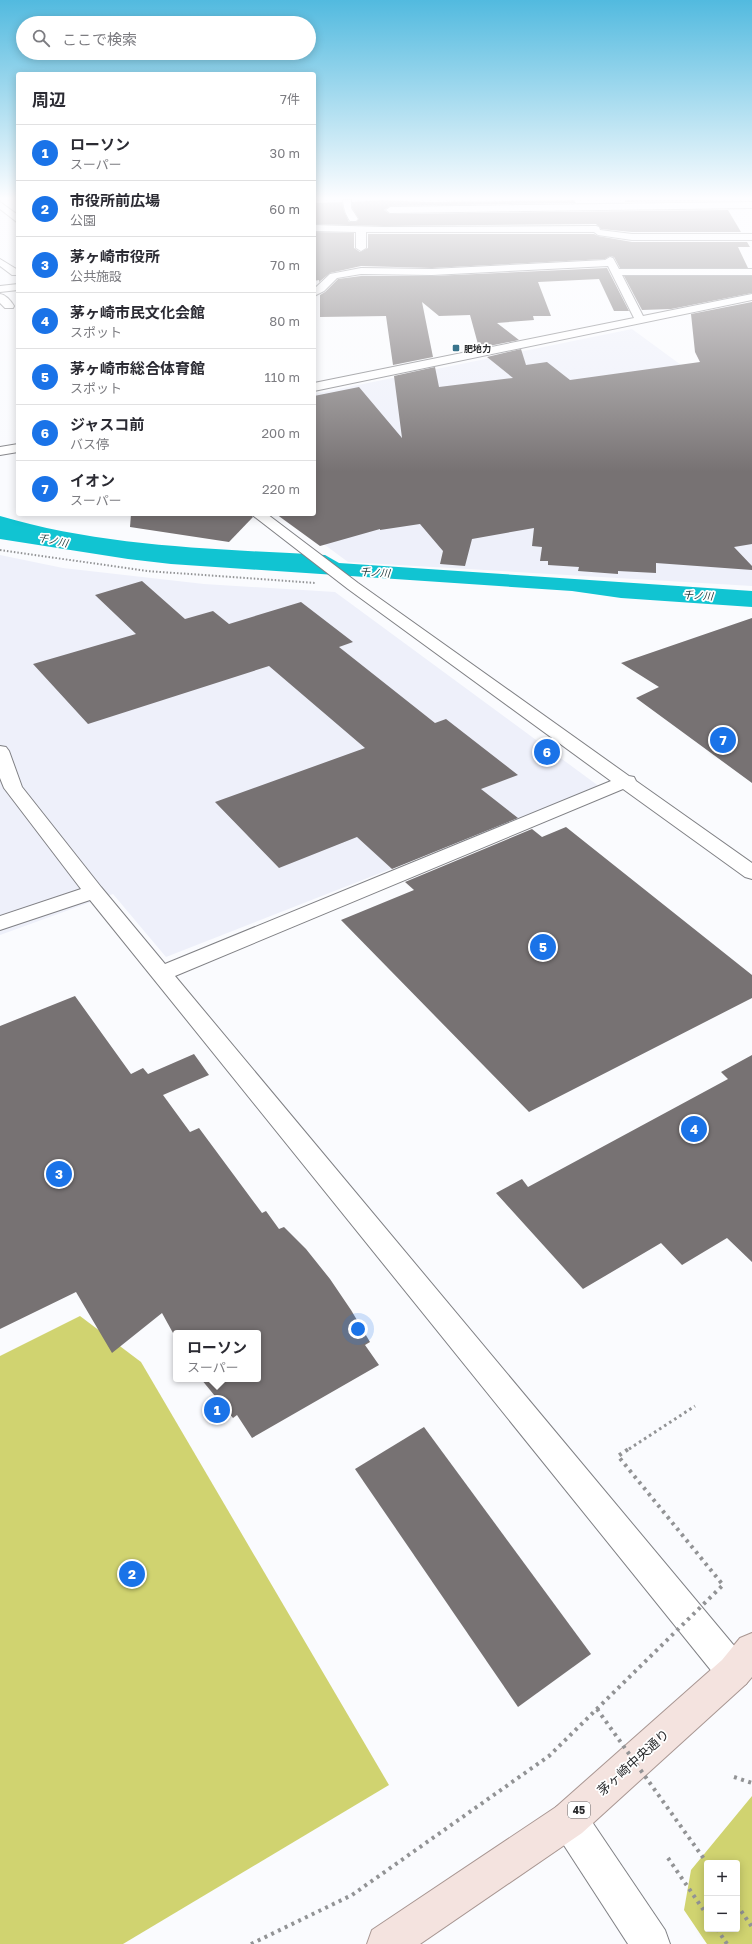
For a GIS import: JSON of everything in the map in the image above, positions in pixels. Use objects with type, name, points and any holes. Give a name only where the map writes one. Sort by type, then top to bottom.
[{"type":"main road","name":"茅ヶ崎中央通り","points":[[386,1944],[568,1820],[743,1661]]},
{"type":"street","points":[[625,291],[640,320]]},
{"type":"street","points":[[316,386],[752,296]]},
{"type":"street","points":[[0,297],[9,306]]},
{"type":"street","points":[[0,452],[16,448]]},
{"type":"street","points":[[261,516],[353,586],[627,781],[752,873]]},
{"type":"street","points":[[0,751],[6,790],[94,892],[160,974],[743,1661]]},
{"type":"street","points":[[160,974],[627,781]]},
{"type":"street","points":[[0,923],[94,892]]},
{"type":"street","points":[[568,1820],[651,1944]]},
{"type":"path","points":[[0,550],[147,571],[353,586]]},
{"type":"path","points":[[251,1944],[352,1895],[549,1756],[723,1585],[618,1456],[695,1406]]},
{"type":"path","points":[[597,1709],[705,1860]]},
{"type":"path","points":[[734,1777],[752,1783]]},
{"type":"path","points":[[668,1858],[704,1911]]},
{"type":"path","points":[[740,1910],[752,1926]]},
{"type":"path","points":[[719,1932],[727,1944]]},
{"type":"shaded area","points":[[632,329],[752,417],[752,586],[348,562],[286,516],[316,516],[316,394]]},
{"type":"shaded area","points":[[0,555],[63,568],[204,584],[335,592],[600,787],[166,957],[113,894],[0,935]]},
{"type":"green space","points":[[80,1316],[141,1362],[389,1785],[123,1944],[0,1944],[0,1356]]},
{"type":"green space","points":[[752,1796],[752,1944],[707,1944],[684,1910],[691,1870]]},
{"type":"water","name":"千ノ川","points":[[0,516],[39,526],[120,540],[161,545],[325,555],[339,563],[752,591],[752,607],[621,598],[572,591],[171,564],[128,559],[0,539]]},
{"type":"building","points":[[326,291],[541,291],[551,316],[533,316],[534,320],[497,323],[519,340],[479,348],[470,315],[439,316],[422,302],[433,357],[393,365],[386,316],[320,317],[320,295]]},
{"type":"building","points":[[604,291],[619,291],[629,311],[614,311]]},
{"type":"building","points":[[632,291],[752,291],[752,293],[671,309],[642,310]]},
{"type":"building","points":[[752,302],[752,544],[734,547],[752,566],[752,570],[656,563],[656,573],[618,571],[618,574],[578,571],[579,567],[548,565],[548,561],[540,561],[542,547],[532,546],[534,528],[472,539],[465,566],[440,564],[443,551],[420,524],[380,529],[320,546],[279,516],[316,516],[316,396],[359,387],[402,438],[394,376],[435,367],[439,387],[513,378],[487,357],[521,349],[526,365],[547,362],[570,380],[700,362],[695,352],[691,314]]},
{"type":"building","points":[[131,516],[253,517],[229,542],[130,527]]},
{"type":"building","points":[[142,581],[185,619],[213,611],[229,624],[301,602],[353,642],[339,647],[435,723],[446,719],[518,775],[481,789],[518,818],[392,869],[357,837],[279,868],[215,802],[365,748],[269,666],[88,724],[33,664],[136,634],[95,595]]},
{"type":"building","points":[[752,618],[752,783],[636,698],[659,687],[621,663]]},
{"type":"building","points":[[566,827],[752,975],[752,998],[529,1112],[341,920],[414,890],[405,882],[532,829],[542,837]]},
{"type":"building","points":[[75,996],[131,1074],[143,1068],[148,1074],[194,1054],[209,1075],[163,1095],[190,1132],[199,1128],[262,1213],[266,1211],[279,1229],[284,1227],[306,1249],[330,1279],[370,1342],[365,1345],[379,1365],[252,1438],[237,1415],[233,1418],[203,1382],[261,1382],[261,1330],[173,1330],[173,1333],[162,1313],[112,1353],[76,1292],[0,1329],[0,1026]]},
{"type":"building","points":[[752,1055],[752,1262],[727,1238],[682,1265],[661,1243],[583,1289],[496,1193],[522,1179],[528,1187],[728,1079],[721,1072]]},
{"type":"building","points":[[424,1427],[591,1654],[518,1707],[355,1469]]},
{"type":"place","name":"肥地力","points":[[456,348]]},
{"type":"place","name":"イオン","points":[[723,740]]},
{"type":"place","name":"ジャスコ前","points":[[547,752]]},
{"type":"place","name":"茅ヶ崎市総合体育館","points":[[543,947]]},
{"type":"place","name":"茅ヶ崎市民文化会館","points":[[694,1129]]},
{"type":"place","name":"茅ヶ崎市役所","points":[[59,1174]]},
{"type":"place","name":"ローソン","points":[[217,1410]]},
{"type":"place","name":"市役所前広場","points":[[132,1574]]}]
